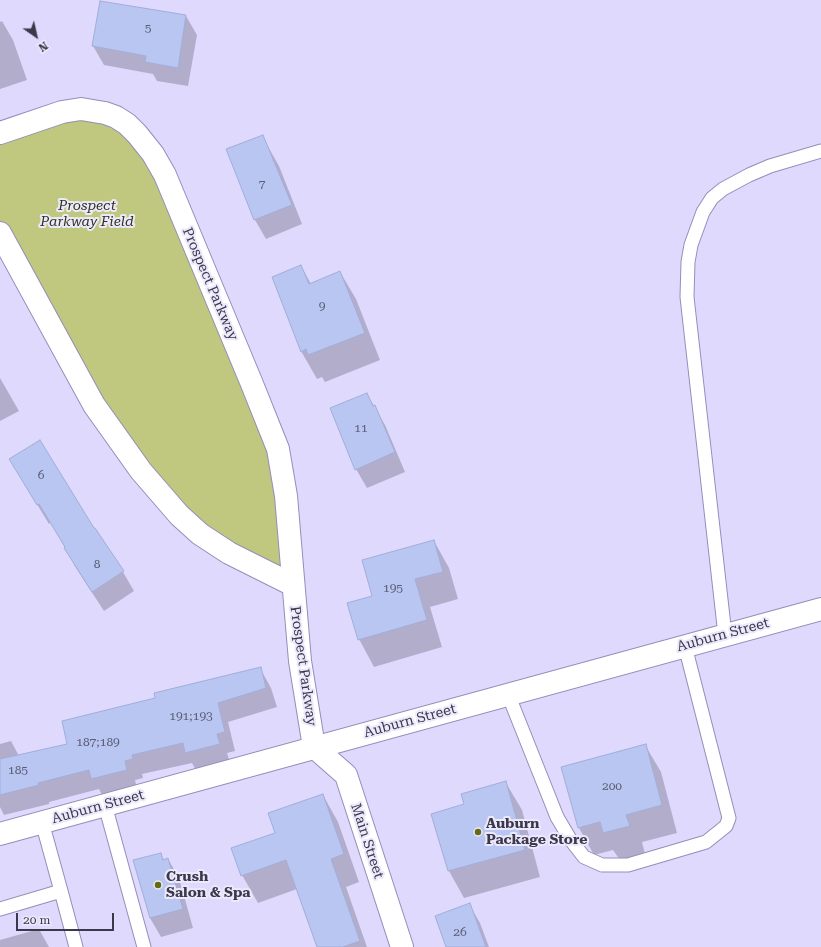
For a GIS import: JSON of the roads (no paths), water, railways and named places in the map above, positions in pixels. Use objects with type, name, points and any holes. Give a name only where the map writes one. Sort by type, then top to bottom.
[{"type":"street","name":"Prospect Parkway","points":[[0,133],[62,112],[81,109],[93,110],[116,117],[127,124],[142,139],[168,182],[278,449],[284,486],[300,661],[314,747]]},
{"type":"street","points":[[0,233],[94,405],[141,472],[179,515],[200,534],[229,554],[293,585]]},
{"type":"street","name":"Auburn Street","points":[[0,834],[821,609]]},
{"type":"street","name":"Main Street","points":[[314,747],[346,775],[402,947]]},
{"type":"lane","points":[[725,635],[687,297],[688,262],[691,245],[703,212],[712,198],[723,189],[770,166],[821,151]]},
{"type":"lane","points":[[508,694],[557,816],[570,839],[584,857],[602,865],[628,865],[706,842],[726,826],[729,818],[685,646]]},
{"type":"lane","points":[[104,805],[144,947]]},
{"type":"lane","points":[[42,822],[76,947]]},
{"type":"lane","points":[[0,909],[61,890]]},
{"type":"place","name":"Auburn Package Store","points":[[478,832]]},
{"type":"place","name":"Crush Salon & Spa","points":[[158,885]]},
{"type":"park label","name":"Prospect Parkway Field","points":[[87,214]]}]
